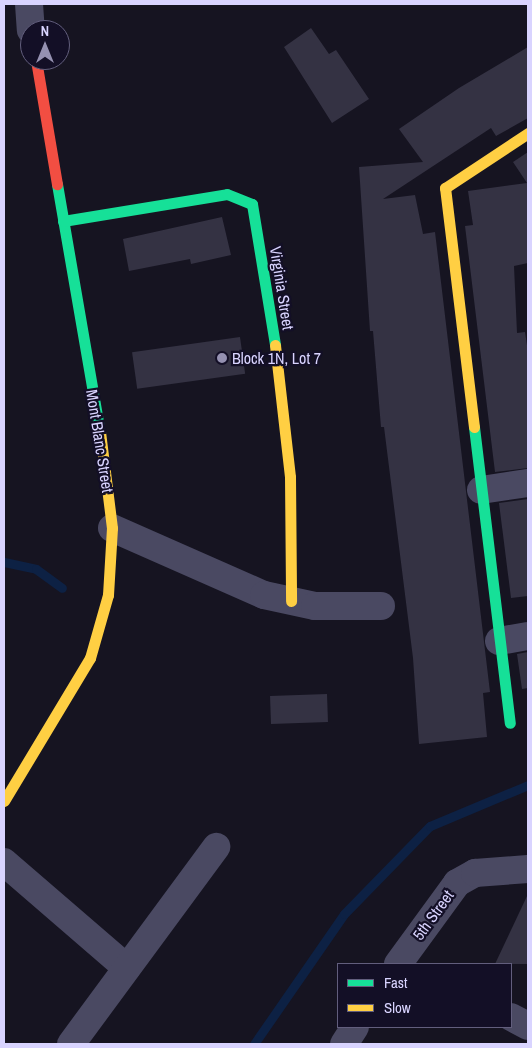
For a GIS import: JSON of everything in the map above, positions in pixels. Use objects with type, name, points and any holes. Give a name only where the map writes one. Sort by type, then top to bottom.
[{"type":"street","points":[[29,4],[30,20]]},
{"type":"street","name":"Mont Blanc Street","points":[[4,801],[90,658],[108,594],[112,528],[105,462],[38,70]]},
{"type":"street","points":[[510,723],[445,188],[528,133]]},
{"type":"street","name":"Virginia Street","points":[[62,220],[227,194],[252,204],[281,380],[290,476],[291,601]]},
{"type":"street","points":[[481,490],[528,483]]},
{"type":"street","points":[[112,528],[240,585],[291,601],[315,606],[381,606]]},
{"type":"street","points":[[499,641],[528,636]]},
{"type":"street","points":[[72,1044],[216,847]]},
{"type":"street","points":[[4,862],[127,968]]},
{"type":"street","name":"5th Street","points":[[401,963],[457,883],[475,873],[528,869]]},
{"type":"street","points":[[512,1018],[528,1026]]},
{"type":"street","points":[[344,1044],[355,1028]]},
{"type":"building","points":[[311,28],[329,54],[336,50],[369,99],[332,123],[284,47]]},
{"type":"building","points":[[528,47],[528,118],[496,136],[491,128],[383,199],[415,195],[423,234],[435,232],[490,692],[483,693],[487,737],[419,744],[413,658],[384,427],[381,427],[373,331],[370,331],[359,167],[423,162],[399,129],[459,88]]},
{"type":"building","points":[[528,152],[528,263],[514,266],[517,333],[525,332],[528,352],[528,468],[495,472],[465,226],[473,225],[468,191],[527,183],[513,162]]},
{"type":"building","points":[[222,217],[231,255],[191,264],[190,259],[129,271],[123,239]]},
{"type":"building","points":[[240,337],[245,374],[137,389],[132,352]]},
{"type":"building","points":[[528,499],[528,596],[511,598],[499,503]]},
{"type":"building","points":[[528,652],[528,688],[522,689],[517,654]]},
{"type":"building","points":[[327,694],[328,722],[271,724],[270,696]]},
{"type":"building","points":[[528,894],[528,964],[495,963]]},
{"type":"waterway","points":[[4,562],[36,569],[62,588]]},
{"type":"waterway","points":[[254,1044],[344,914],[430,826],[528,785]]},
{"type":"traffic: fast","points":[[57,184],[100,432]]},
{"type":"traffic: fast","points":[[63,221],[227,194],[252,204],[275,345]]},
{"type":"traffic: fast","points":[[474,427],[510,723]]},
{"type":"traffic: slow","points":[[474,427],[445,188],[528,133]]},
{"type":"traffic: slow","points":[[275,345],[290,477],[291,601]]},
{"type":"traffic: slow","points":[[4,801],[90,658],[108,595],[112,528],[100,432]]},
{"type":"traffic: jam","points":[[38,70],[57,184]]},
{"type":"place","name":"Block 1N, Lot 7","points":[[222,358]]}]
